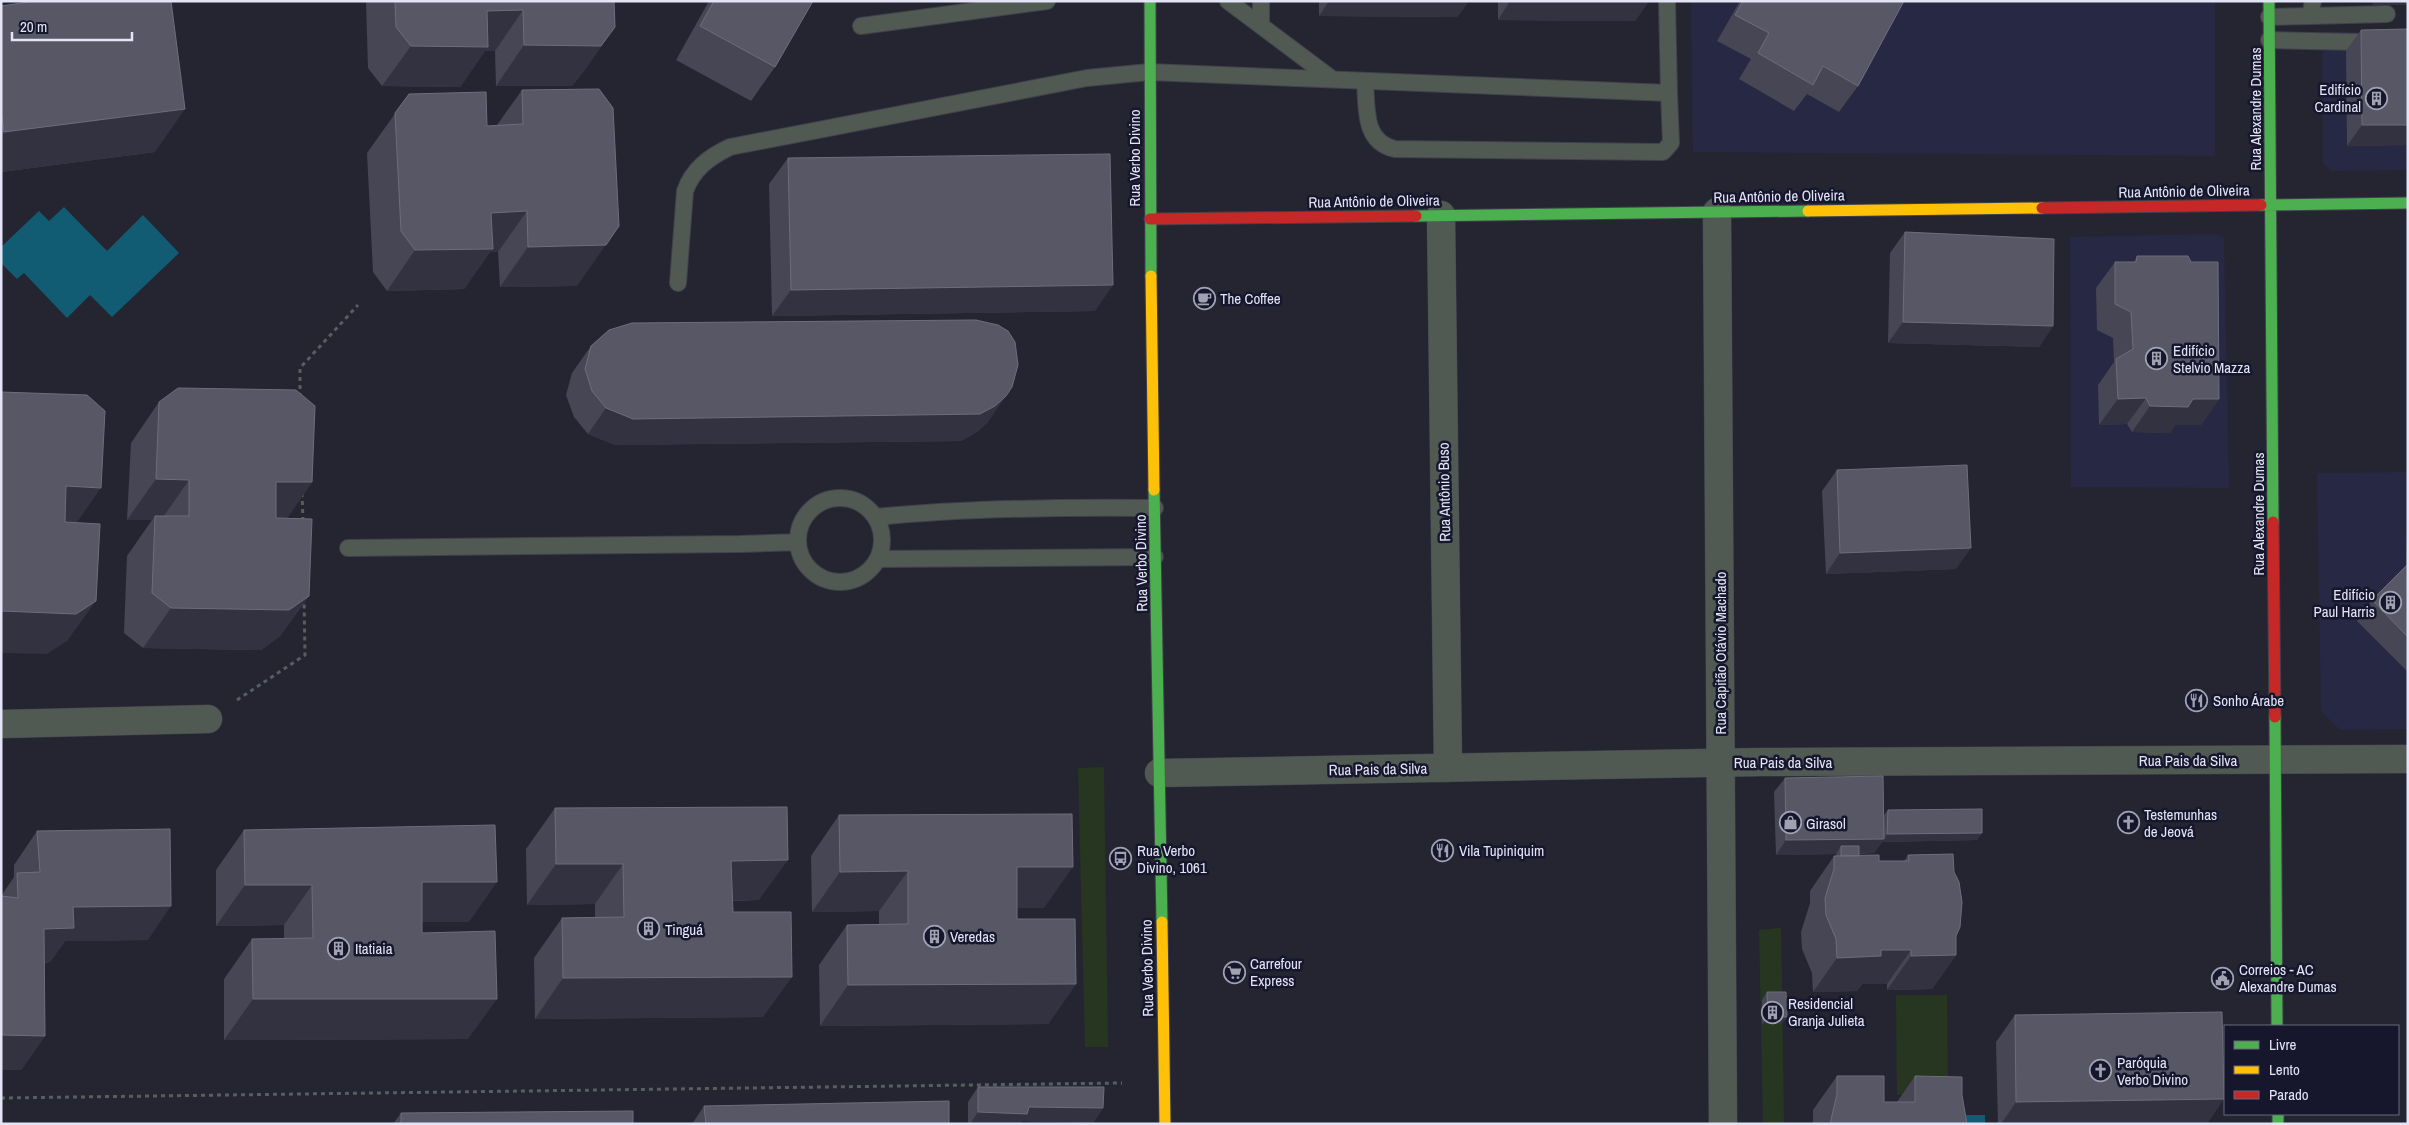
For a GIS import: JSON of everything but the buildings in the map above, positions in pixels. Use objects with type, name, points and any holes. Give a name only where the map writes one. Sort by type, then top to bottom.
[{"type":"street","name":"Rua Verbo Divino","points":[[1150,1],[1150,219],[1165,1124]]},
{"type":"street","name":"Rua Alexandre Dumas","points":[[2269,9],[2277,1025]]},
{"type":"street","name":"Rua Antônio de Oliveira","points":[[1150,219],[2408,203]]},
{"type":"street","name":"Rua Capitão Otávio Machado","points":[[1717,212],[1723,1124]]},
{"type":"street","name":"Rua Antônio Buso","points":[[1441,215],[1448,768]]},
{"type":"street","points":[[1,724],[208,719]]},
{"type":"street","name":"Rua Pais da Silva","points":[[1159,773],[1721,763],[2408,759]]},
{"type":"lane","points":[[861,26],[1047,1]]},
{"type":"lane","points":[[1228,1],[1332,79]]},
{"type":"lane","points":[[1261,1],[1261,25]]},
{"type":"lane","points":[[1365,81],[1369,128],[1380,142],[1395,149],[1663,152],[1671,143],[1667,1]]},
{"type":"lane","points":[[2269,9],[2312,9],[2387,14]]},
{"type":"lane","points":[[2269,40],[2358,42]]},
{"type":"lane","points":[[678,283],[685,191],[689,179],[706,162],[730,147],[1087,78],[1149,72],[1669,93]]},
{"type":"lane","points":[[839,498],[860,502],[876,517],[883,538],[878,559],[872,569],[853,580],[832,581],[812,571],[805,563],[798,542],[799,531],[809,511],[828,500],[839,498]]},
{"type":"lane","points":[[876,517],[1057,508],[1155,508]]},
{"type":"lane","points":[[348,548],[798,542]]},
{"type":"lane","points":[[878,559],[1155,557]]},
{"type":"path","points":[[300,398],[300,368],[358,305]]},
{"type":"path","points":[[302,487],[303,527]]},
{"type":"path","points":[[208,719],[305,655],[304,596]]},
{"type":"path","points":[[1,1098],[1122,1082]]},
{"type":"shaded area","points":[[1691,1],[2215,1],[2215,156],[1693,152]]},
{"type":"shaded area","points":[[2408,31],[2408,170],[2331,171],[2323,163],[2322,32]]},
{"type":"shaded area","points":[[64,207],[107,251],[143,215],[179,253],[112,317],[90,295],[67,318],[24,273],[17,279],[1,263],[1,247],[39,211],[49,221]]},
{"type":"shaded area","points":[[2211,234],[2224,238],[2229,488],[2071,487],[2070,237]]},
{"type":"shaded area","points":[[2408,472],[2408,729],[2340,730],[2321,711],[2317,473]]},
{"type":"shaded area","points":[[1966,1115],[1985,1115],[1985,1124],[1966,1124]]},
{"type":"green space","points":[[1104,767],[1108,1047],[1085,1047],[1078,768]]},
{"type":"green space","points":[[1781,928],[1784,1124],[1763,1124],[1759,930]]},
{"type":"green space","points":[[1896,995],[1947,995],[1948,1094],[1897,1095]]},
{"type":"traffic: fast","points":[[1150,1],[1151,276]]},
{"type":"traffic: fast","points":[[2269,1],[2273,522]]},
{"type":"traffic: fast","points":[[2261,205],[2408,203]]},
{"type":"traffic: fast","points":[[1416,216],[1808,211]]},
{"type":"traffic: fast","points":[[1154,490],[1162,922]]},
{"type":"traffic: fast","points":[[2275,717],[2277,1025]]},
{"type":"traffic: fast","points":[[2278,1115],[2278,1124]]},
{"type":"traffic: slow","points":[[1808,211],[2042,208]]},
{"type":"traffic: slow","points":[[1151,276],[1154,490]]},
{"type":"traffic: slow","points":[[1162,922],[1165,1124]]},
{"type":"traffic: jam","points":[[2042,208],[2261,205]]},
{"type":"traffic: jam","points":[[1150,219],[1416,216]]},
{"type":"traffic: jam","points":[[2273,522],[2275,717]]},
{"type":"place","name":"Edifício Cardinal","points":[[2377,98]]},
{"type":"place","name":"The Coffee","points":[[1204,298]]},
{"type":"place","name":"Edifício Stelvio Mazza","points":[[2157,359]]},
{"type":"place","name":"Edifício Paul Harris","points":[[2391,603]]},
{"type":"place","name":"Sonho Árabe","points":[[2197,700]]},
{"type":"place","name":"Girasol","points":[[1790,823]]},
{"type":"place","name":"Testemunhas de Jeová","points":[[2128,823]]},
{"type":"place","name":"Vila Tupiniquim","points":[[1443,850]]},
{"type":"place","name":"Rua Verbo Divino, 1061","points":[[1121,859]]},
{"type":"place","name":"Tinguá","points":[[649,929]]},
{"type":"place","name":"Veredas","points":[[934,936]]},
{"type":"place","name":"Itatiaia","points":[[339,948]]},
{"type":"place","name":"Carrefour Express","points":[[1234,972]]},
{"type":"place","name":"Correios - AC Alexandre Dumas","points":[[2223,978]]},
{"type":"place","name":"Residencial Granja Julieta","points":[[1772,1012]]},
{"type":"place","name":"Paróquia Verbo Divino","points":[[2101,1071]]}]
